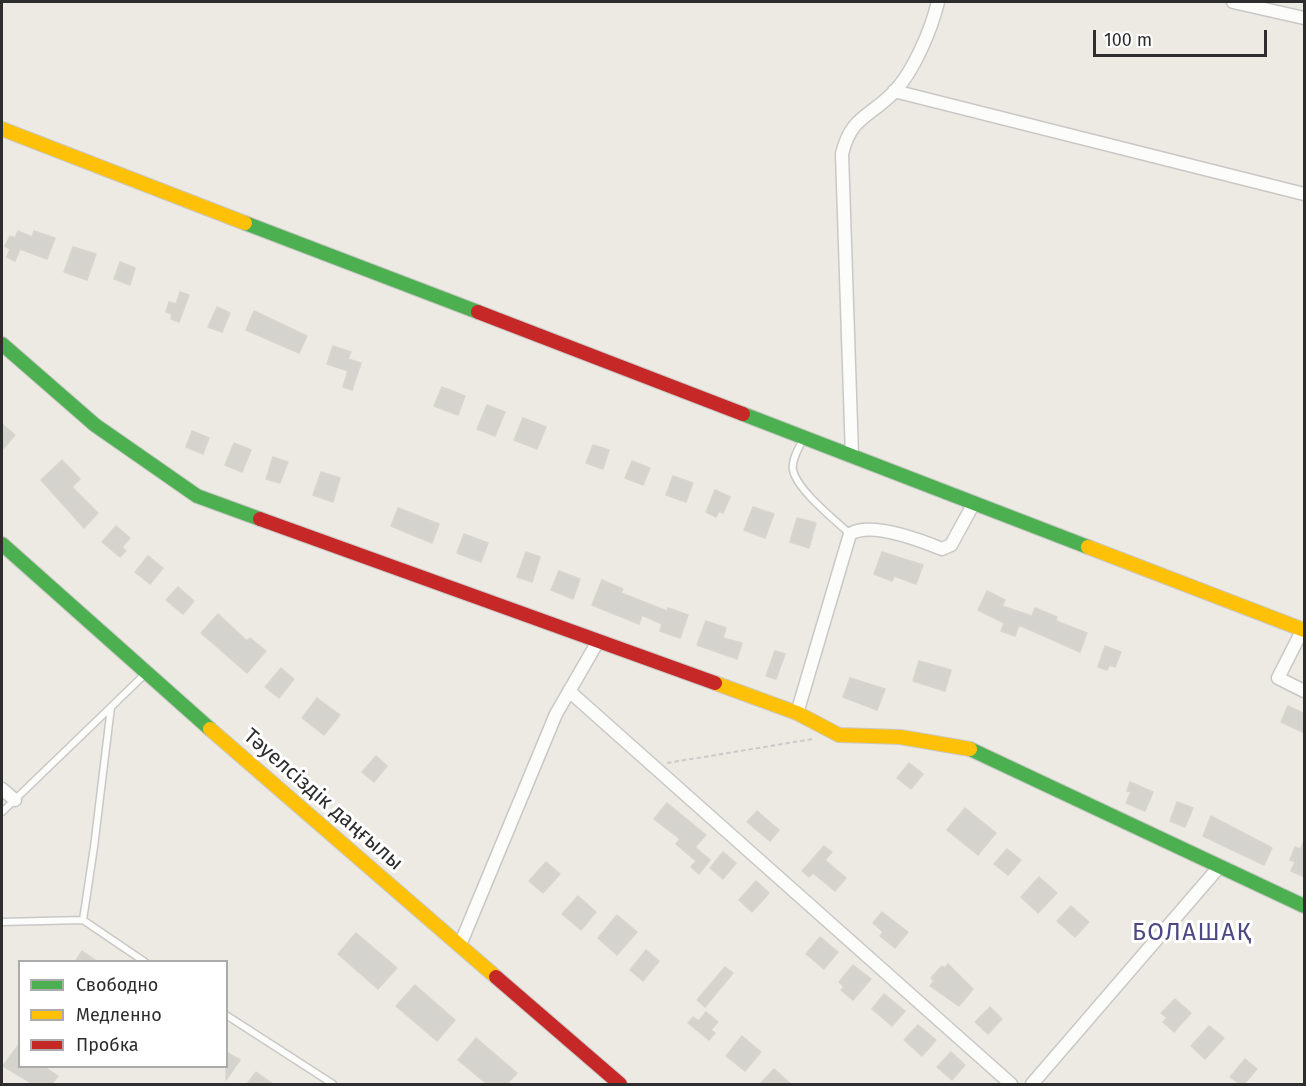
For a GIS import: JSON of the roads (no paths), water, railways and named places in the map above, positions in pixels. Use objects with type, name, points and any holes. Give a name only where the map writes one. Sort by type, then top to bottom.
[{"type":"street","points":[[852,456],[842,154],[847,134],[856,123],[894,91],[921,48],[938,2]]},
{"type":"street","points":[[1233,2],[1305,18]]},
{"type":"street","points":[[894,91],[1305,194]]},
{"type":"street","points":[[2,129],[1304,629],[1278,678],[1305,691]]},
{"type":"street","points":[[2,344],[95,425],[196,496],[597,643],[797,713],[839,735],[900,738],[970,749],[1305,906]]},
{"type":"street","points":[[797,713],[850,534],[859,529],[876,529],[942,549],[951,545],[974,503]]},
{"type":"street","name":"Тәуелсіздік даңғылы","points":[[2,544],[146,674],[620,1084]]},
{"type":"street","points":[[460,945],[556,714],[597,643]]},
{"type":"street","points":[[569,691],[1011,1084]]},
{"type":"street","points":[[2,789],[15,800]]},
{"type":"street","points":[[1032,1084],[1219,867]]},
{"type":"lane","points":[[804,437],[795,457],[793,471],[807,492],[850,534]]},
{"type":"lane","points":[[2,812],[146,674]]},
{"type":"lane","points":[[82,920],[94,847],[111,707]]},
{"type":"lane","points":[[2,922],[82,920],[142,960]]},
{"type":"lane","points":[[228,1016],[333,1084]]},
{"type":"district","name":"БОЛАШАҚ","points":[[1192,933]]}]
